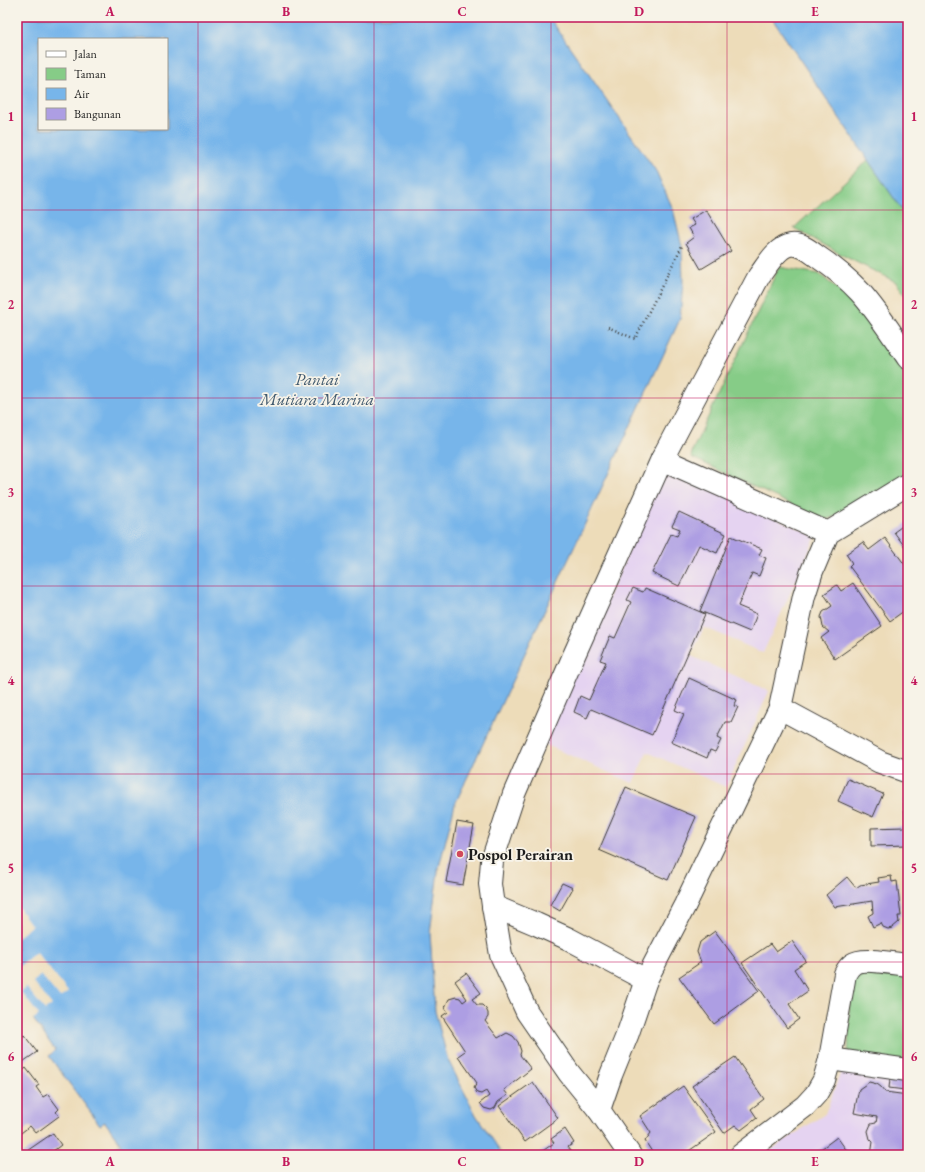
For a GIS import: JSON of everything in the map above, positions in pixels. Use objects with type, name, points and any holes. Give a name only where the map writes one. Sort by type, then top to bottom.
[{"type":"street","points":[[630,1155],[599,1110],[569,1073],[527,1012],[501,955],[490,884],[492,861],[514,794],[662,459],[759,276],[772,258],[781,249],[789,245],[797,245],[807,249],[838,271],[859,291],[908,358]]},
{"type":"street","points":[[662,459],[828,533]]},
{"type":"street","points":[[599,1110],[646,980],[685,905],[780,708],[804,596],[812,571],[828,533],[908,484]]},
{"type":"street","points":[[780,708],[880,762],[908,772]]},
{"type":"street","points":[[493,906],[569,939],[646,980]]},
{"type":"street","points":[[741,1155],[805,1106],[816,1094],[824,1080],[830,1059],[845,974],[852,964],[865,960],[908,965]]},
{"type":"street","points":[[830,1059],[908,1070]]},
{"type":"path","points":[[608,327],[635,339],[682,246]]},
{"type":"shaded area","points":[[666,469],[816,536],[763,653],[704,627],[691,656],[769,691],[726,787],[647,752],[633,783],[542,743]]},
{"type":"shaded area","points":[[843,1066],[908,1074],[908,1155],[763,1155],[825,1114]]},
{"type":"green space","points":[[868,160],[908,219],[908,299],[896,282],[844,256],[794,228]]},
{"type":"green space","points":[[779,267],[819,274],[861,308],[908,378],[908,474],[837,516],[824,520],[691,457],[693,449]]},
{"type":"green space","points":[[850,971],[908,976],[908,1066],[848,1060]]},
{"type":"water","name":"Pantai Mutiara Marina","points":[[17,17],[549,17],[656,171],[673,209],[682,246],[683,283],[680,319],[455,804],[438,871],[430,933],[435,1011],[448,1060],[476,1115],[503,1155],[117,1155],[113,1149],[121,1144],[105,1122],[100,1125],[49,1056],[55,1050],[17,996]]},
{"type":"water","points":[[771,17],[908,17],[908,219]]},
{"type":"pier","points":[[17,905],[32,926],[17,938]]},
{"type":"pier","points":[[36,952],[68,992],[60,998],[41,975],[33,982],[52,1005],[45,1010],[26,987],[21,992],[39,1015],[32,1020],[17,999],[17,968]]},
{"type":"building","points":[[706,210],[731,251],[701,269],[686,243],[694,237],[689,228],[695,225],[691,219]]},
{"type":"building","points":[[679,512],[726,534],[717,553],[699,545],[679,586],[652,573],[671,534],[677,536],[680,529],[672,526]]},
{"type":"building","points":[[908,522],[908,551],[894,532]]},
{"type":"building","points":[[731,536],[762,549],[759,555],[766,558],[759,576],[752,573],[738,606],[757,614],[750,632],[700,611]]},
{"type":"building","points":[[885,538],[908,569],[908,608],[890,621],[849,566],[852,563],[846,554],[863,542],[869,550]]},
{"type":"building","points":[[853,583],[882,626],[835,659],[821,638],[829,632],[823,627],[821,617],[823,612],[832,606],[824,594],[837,585],[841,591]]},
{"type":"building","points":[[633,588],[643,592],[645,588],[705,614],[652,735],[591,709],[587,718],[574,712],[580,696],[589,700],[606,662],[600,660],[610,636],[615,638],[631,602],[627,600]]},
{"type":"building","points":[[689,678],[737,700],[734,706],[738,707],[731,722],[725,722],[717,738],[721,740],[715,752],[710,750],[707,758],[671,742],[684,714],[675,710]]},
{"type":"building","points":[[848,779],[883,794],[873,817],[838,801]]},
{"type":"building","points":[[626,787],[696,817],[668,880],[599,850]]},
{"type":"building","points":[[904,799],[908,799],[908,845],[871,846],[871,828],[905,827]]},
{"type":"building","name":"Pospol Perairan","points":[[457,822],[474,825],[463,885],[446,882]]},
{"type":"building","points":[[891,876],[892,882],[897,881],[901,916],[898,916],[899,922],[892,928],[888,929],[883,927],[881,923],[873,927],[868,916],[873,913],[872,901],[835,907],[826,895],[847,877],[856,888],[860,885],[879,882],[878,878]]},
{"type":"building","points":[[562,883],[573,888],[560,911],[550,905]]},
{"type":"building","points":[[715,931],[759,991],[714,1024],[679,977],[701,962],[697,952],[700,942]]},
{"type":"building","points":[[792,941],[806,961],[794,969],[808,991],[789,1004],[799,1019],[787,1028],[742,963],[770,944],[776,952]]},
{"type":"building","points":[[466,973],[481,993],[472,999],[477,1005],[482,1005],[486,1009],[488,1017],[485,1021],[498,1038],[507,1033],[513,1036],[518,1042],[521,1051],[520,1055],[531,1069],[504,1090],[508,1095],[498,1102],[495,1108],[491,1110],[484,1108],[480,1103],[489,1096],[486,1091],[481,1094],[477,1093],[474,1088],[477,1083],[458,1056],[465,1051],[442,1016],[448,1012],[445,1008],[449,999],[456,997],[460,998],[463,1002],[467,999],[455,981]]},
{"type":"building","points":[[24,1035],[37,1052],[17,1066],[17,1041]]},
{"type":"building","points":[[735,1057],[764,1099],[751,1109],[757,1118],[741,1130],[735,1125],[724,1133],[692,1086]]},
{"type":"building","points":[[26,1068],[39,1085],[36,1087],[43,1097],[48,1094],[59,1109],[56,1112],[59,1116],[36,1133],[30,1126],[17,1136],[17,1075]]},
{"type":"building","points":[[907,1074],[905,1090],[889,1088],[890,1079]]},
{"type":"building","points":[[533,1082],[558,1118],[525,1142],[499,1106]]},
{"type":"building","points":[[869,1082],[877,1084],[885,1092],[908,1095],[908,1155],[871,1155],[873,1142],[870,1139],[868,1131],[871,1124],[876,1123],[877,1117],[854,1113],[859,1089]]},
{"type":"building","points":[[683,1086],[716,1132],[683,1155],[665,1155],[662,1151],[654,1155],[645,1141],[651,1133],[640,1116]]},
{"type":"building","points":[[565,1129],[574,1143],[568,1147],[574,1155],[537,1155],[554,1143],[551,1139]]},
{"type":"building","points":[[53,1133],[61,1145],[48,1155],[21,1155]]},
{"type":"building","points":[[837,1137],[850,1155],[813,1155]]},
{"type":"place","name":"Pospol Perairan","points":[[460,854]]}]
